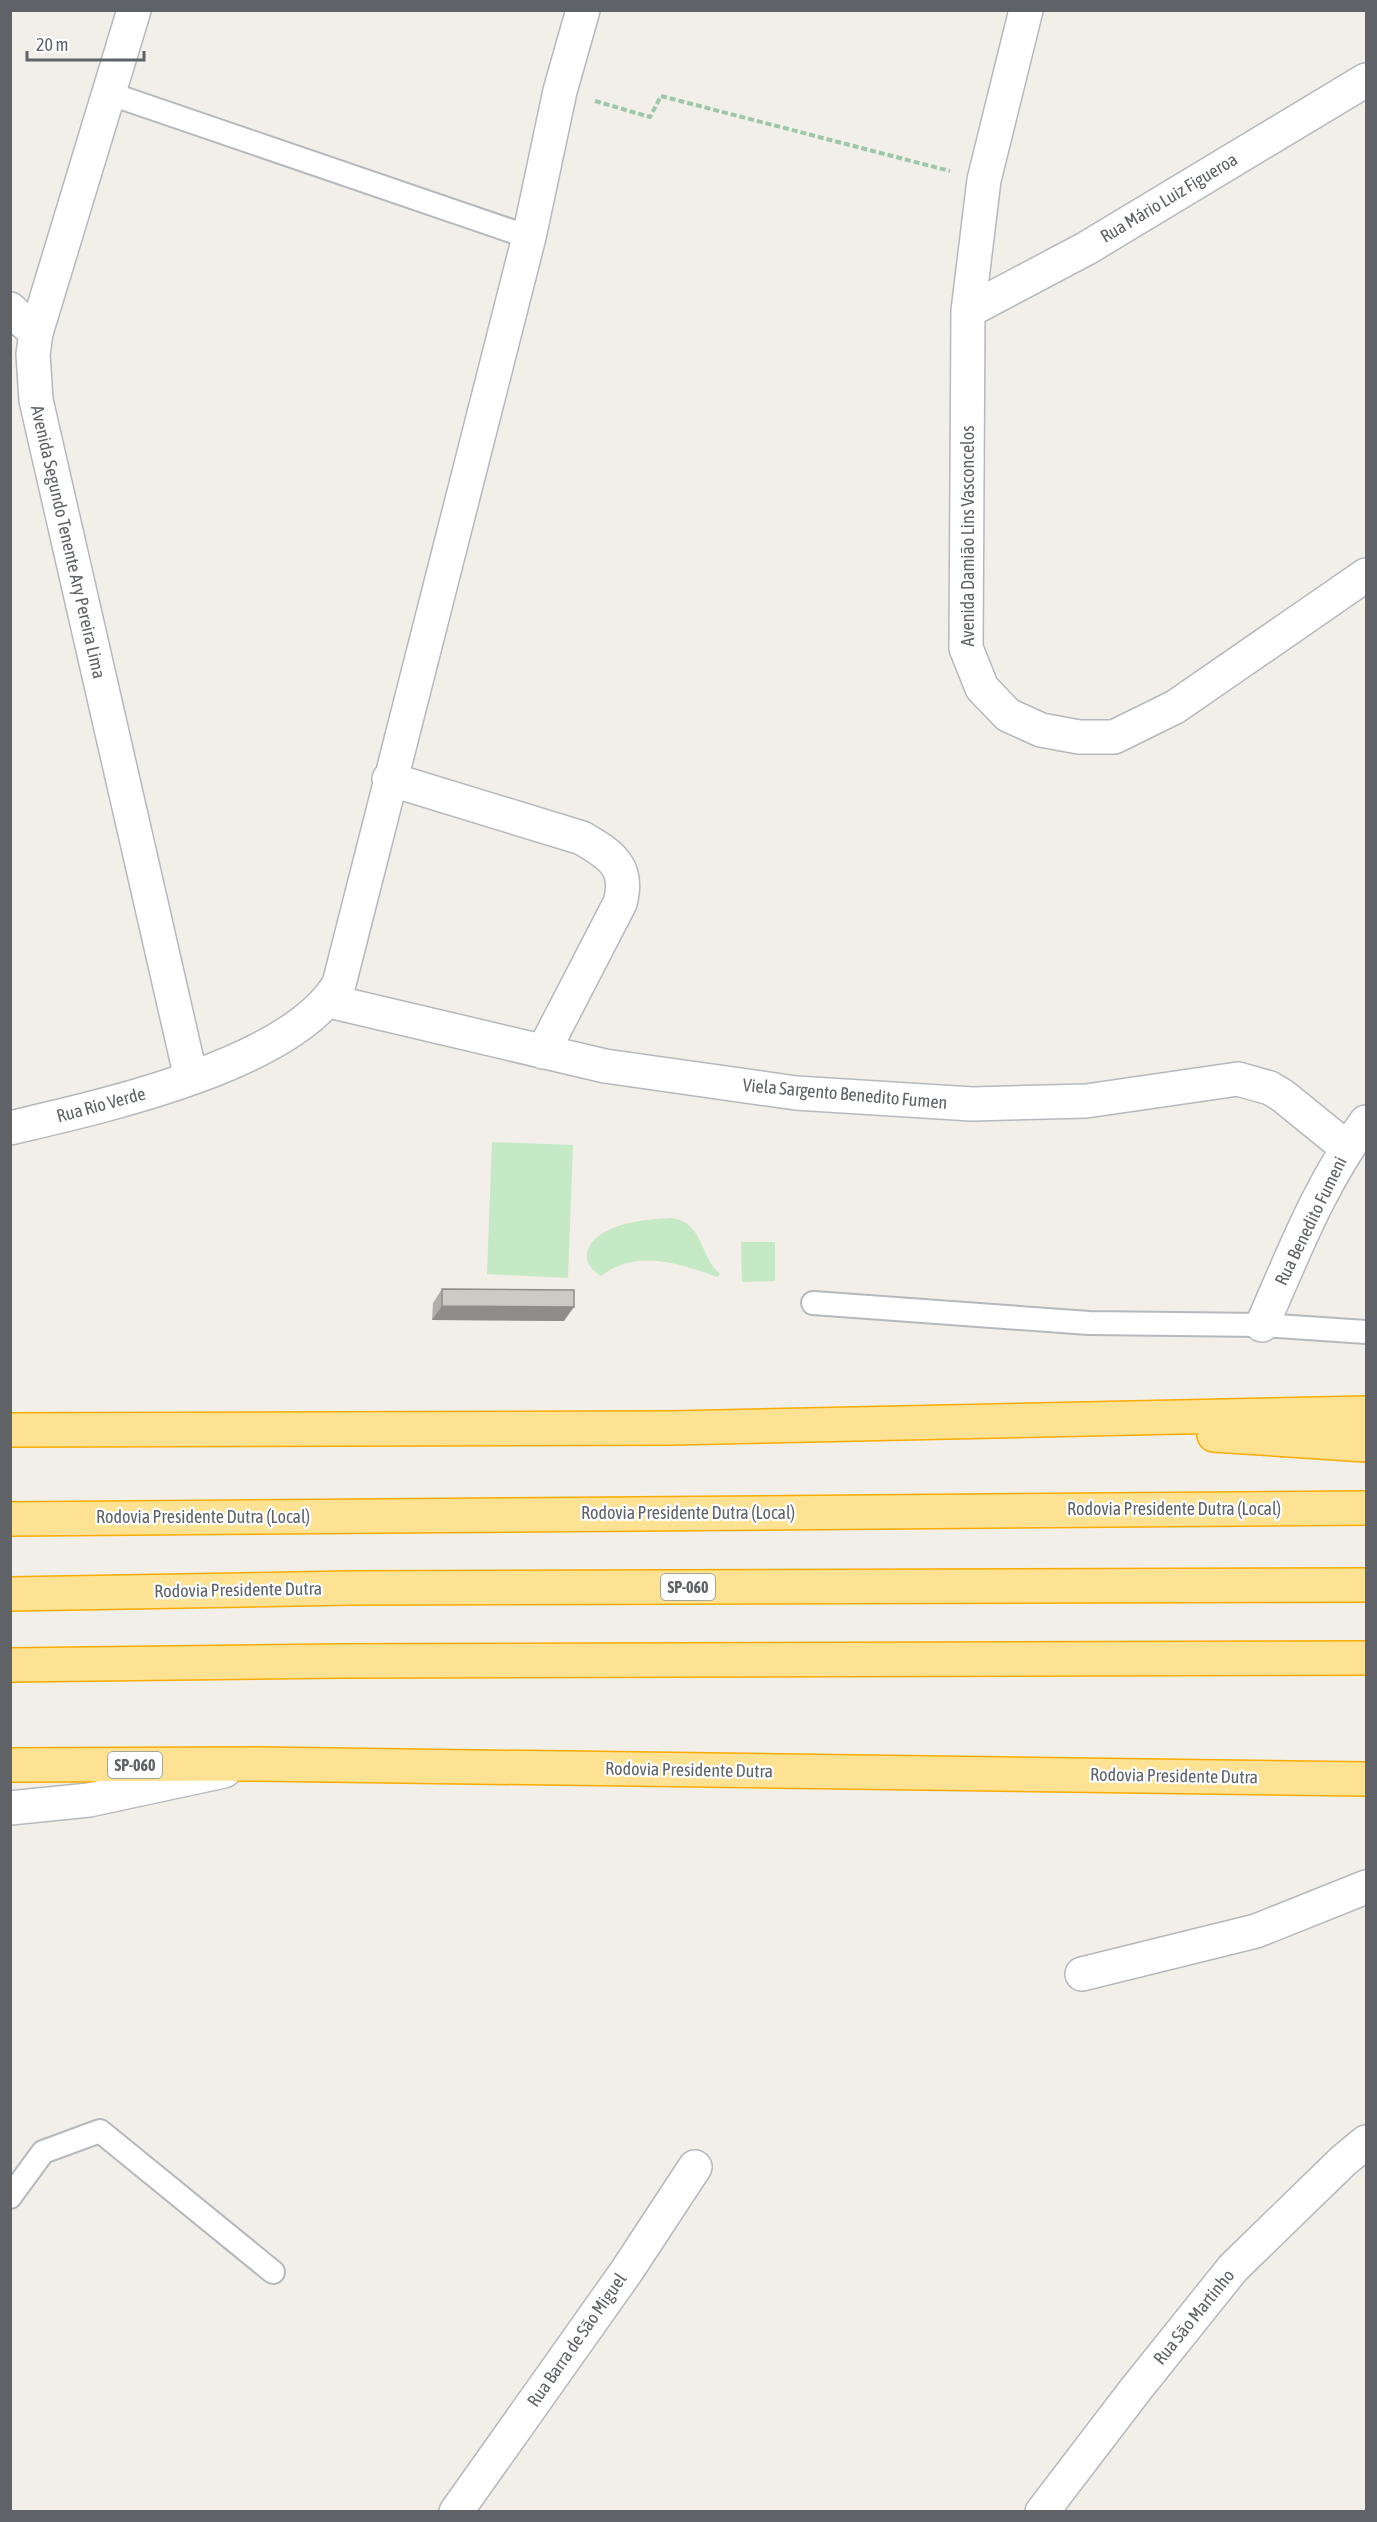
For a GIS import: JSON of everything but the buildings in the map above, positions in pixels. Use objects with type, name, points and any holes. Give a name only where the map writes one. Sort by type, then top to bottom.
[{"type":"highway","points":[[10,1430],[671,1428],[1366,1413]]},
{"type":"highway","points":[[973,1420],[1366,1445]]},
{"type":"highway","name":"Rodovia Presidente Dutra (Local)","points":[[10,1519],[1366,1508]]},
{"type":"highway","name":"Rodovia Presidente Dutra","points":[[10,1594],[350,1588],[1366,1585]]},
{"type":"highway","points":[[10,1665],[339,1661],[1366,1658]]},
{"type":"highway","name":"Rodovia Presidente Dutra","points":[[10,1765],[259,1764],[1366,1779]]},
{"type":"street","name":"Avenida Segundo Tenente Ary Pereira Lima","points":[[134,10],[36,333],[33,354],[36,400],[191,1078]]},
{"type":"street","points":[[329,1001],[339,984],[348,957],[389,780],[529,237],[560,91],[583,10]]},
{"type":"street","name":"Avenida Damião Lins Vasconcelos","points":[[1026,10],[984,180],[968,311],[966,648],[982,688],[1008,715],[1041,730],[1079,738],[1114,736],[1175,707],[1366,575]]},
{"type":"street","name":"Rua Mário Luiz Figueroa","points":[[968,311],[1087,248],[1366,80]]},
{"type":"street","points":[[10,309],[36,333]]},
{"type":"street","points":[[389,780],[582,838],[599,848],[622,872],[625,888],[620,903],[543,1052]]},
{"type":"street","name":"Rua Rio Verde","points":[[10,1128],[133,1099],[191,1078],[250,1054],[303,1023],[329,1001]]},
{"type":"street","name":"Viela Sargento Benedito Fumen","points":[[329,1001],[605,1066],[796,1093],[972,1104],[1086,1101],[1238,1079],[1270,1088],[1283,1096],[1347,1148]]},
{"type":"street","name":"Rua Benedito Fumeni","points":[[1262,1325],[1318,1199],[1347,1148],[1366,1122]]},
{"type":"street","points":[[10,1808],[89,1800],[259,1764]]},
{"type":"street","points":[[1082,1974],[1256,1931],[1366,1887]]},
{"type":"street","name":"Rua São Martinho","points":[[1042,2511],[1233,2268],[1343,2161],[1366,2142]]},
{"type":"street","name":"Rua Barra de São Miguel","points":[[456,2511],[626,2272],[695,2167]]},
{"type":"lane","points":[[108,93],[529,237]]},
{"type":"lane","points":[[813,1304],[1089,1323],[1262,1325],[1366,1332]]},
{"type":"lane","points":[[10,2197],[43,2152],[100,2131],[273,2272]]},
{"type":"path","points":[[560,91],[650,117],[661,96],[984,180]]},
{"type":"green space","points":[[492,1142],[573,1145],[568,1278],[487,1274]]},
{"type":"green space","points":[[672,1218],[690,1226],[720,1274],[718,1277],[689,1267],[659,1261],[629,1263],[615,1267],[601,1276],[589,1264],[587,1254],[591,1244],[599,1235],[623,1225]]},
{"type":"green space","points":[[741,1242],[775,1242],[775,1281],[742,1282]]}]
